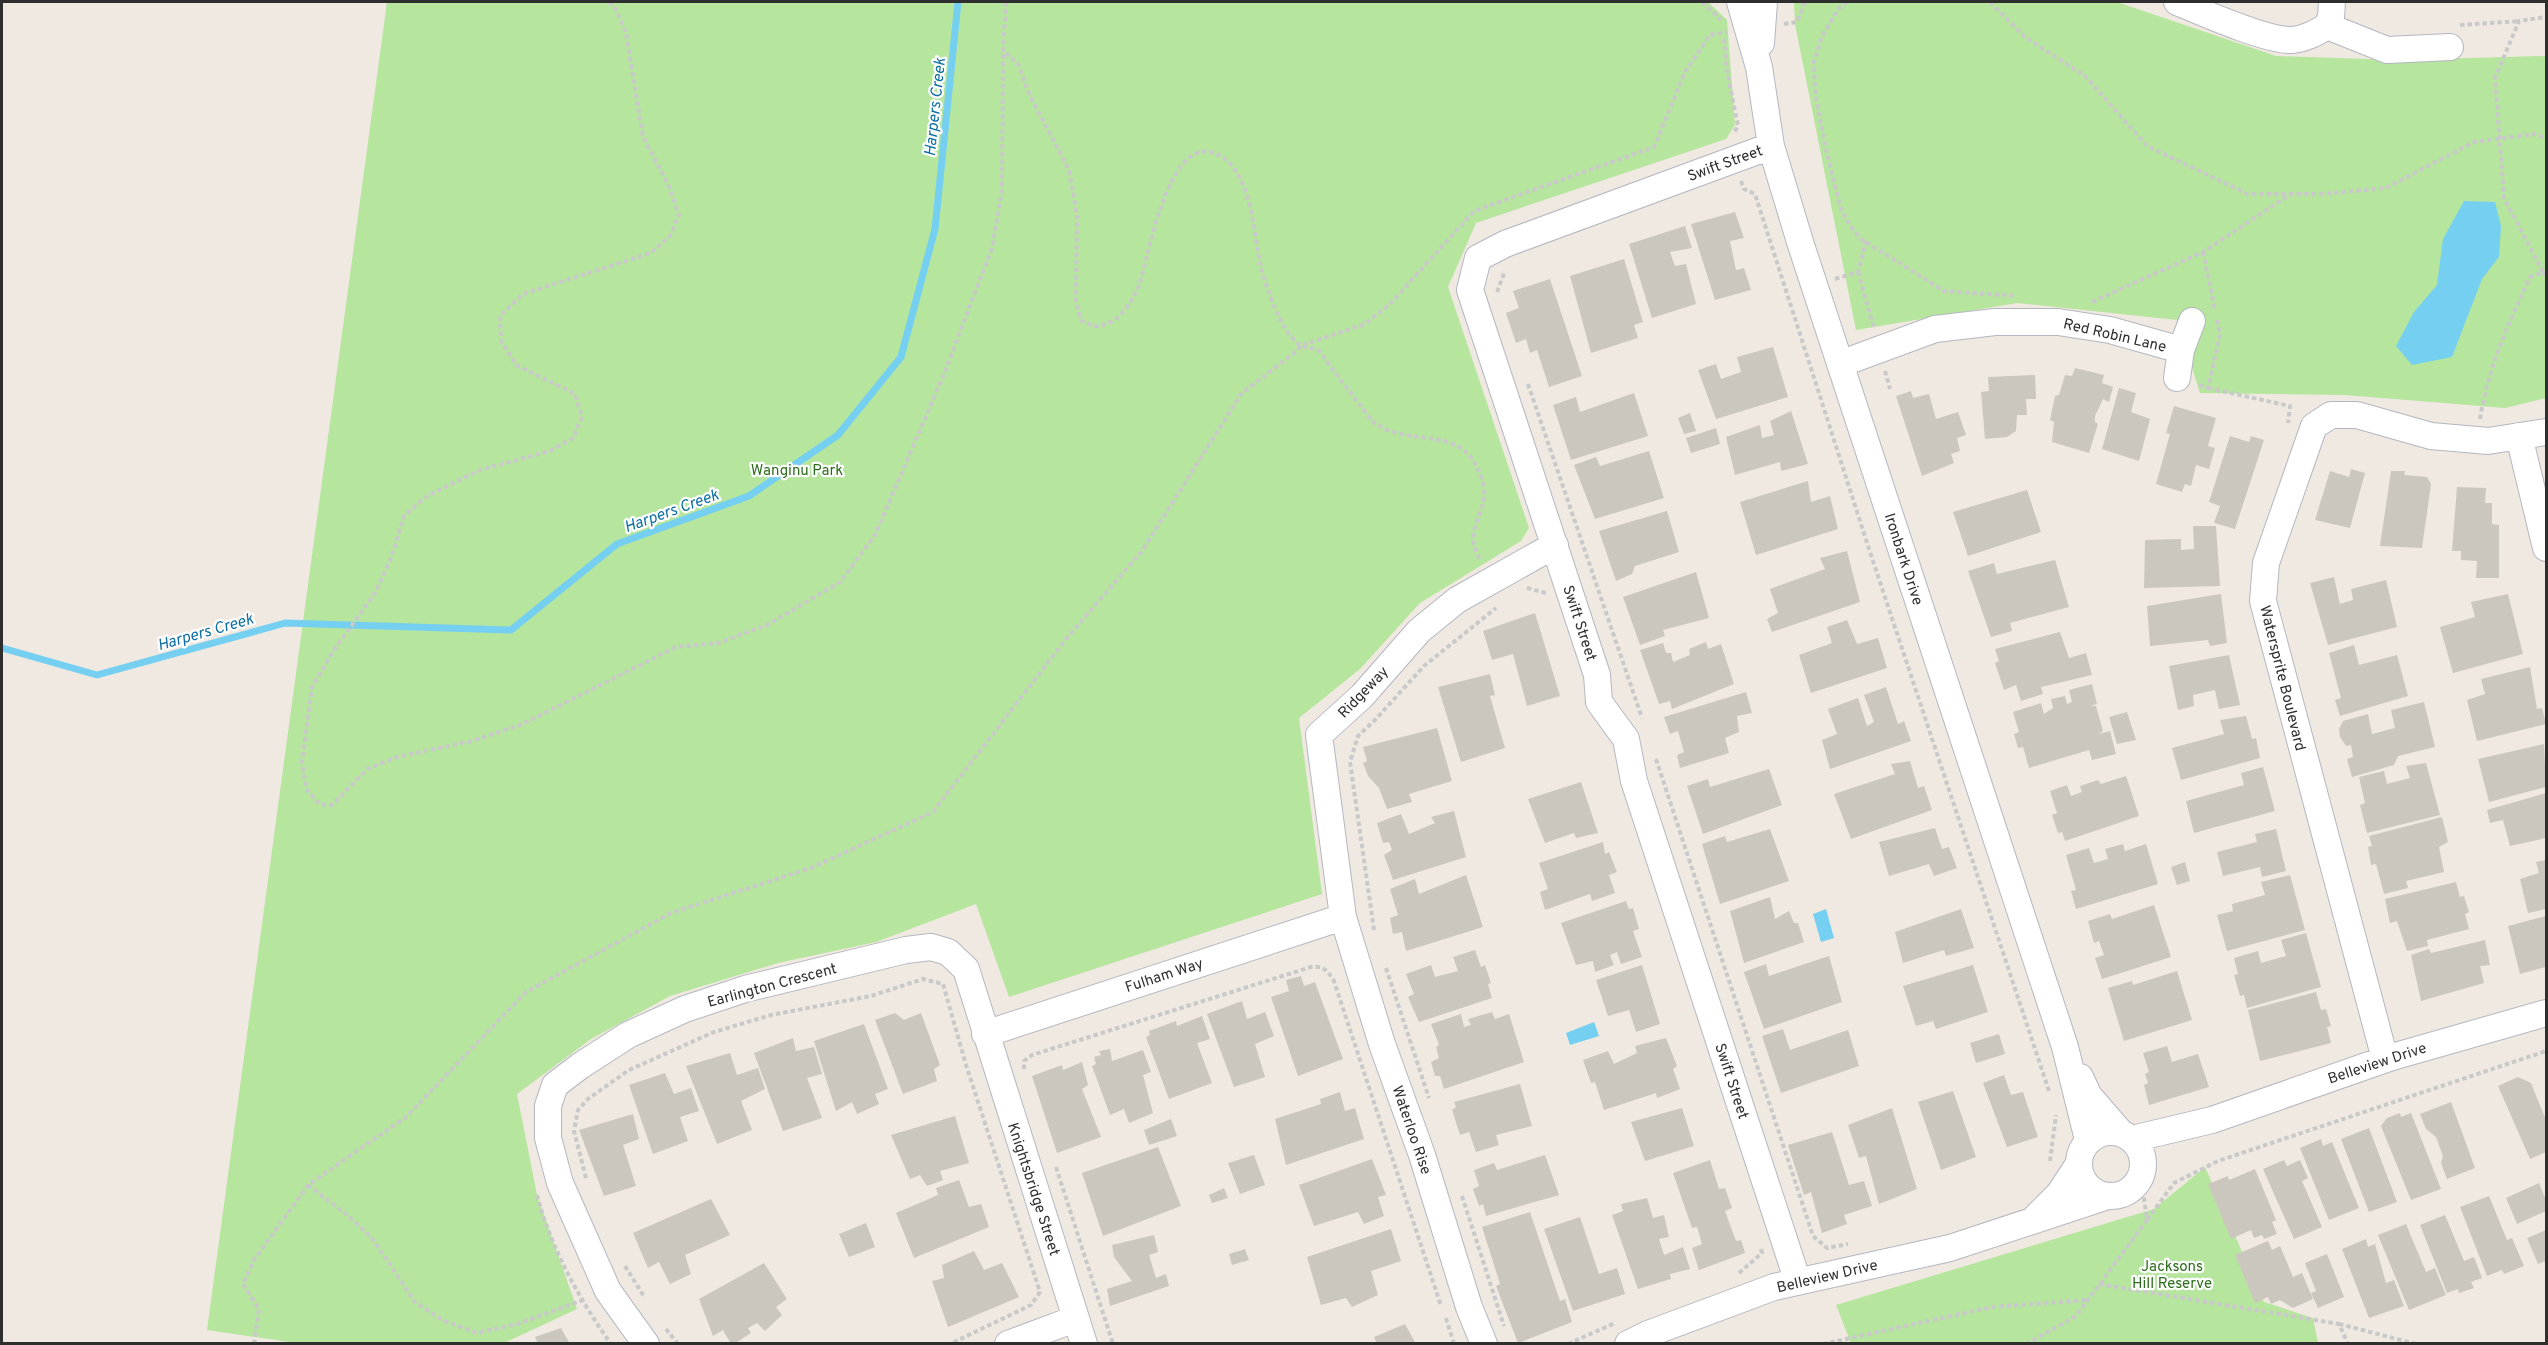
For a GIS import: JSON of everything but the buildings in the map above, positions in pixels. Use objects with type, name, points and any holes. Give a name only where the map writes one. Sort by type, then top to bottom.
[{"type":"street","name":"Ironbark Drive","points":[[1740,2],[1755,28],[1771,146],[1814,286],[2065,1047],[2088,1140]]},
{"type":"street","name":"Ironbark Drive","points":[[1755,28],[1764,2]]},
{"type":"street","points":[[2177,2],[2250,30],[2290,40],[2310,37],[2330,14],[2387,50],[2450,47]]},
{"type":"street","name":"Swift Street","points":[[1771,146],[1505,244],[1478,258],[1470,290],[1597,675],[1599,702],[1626,739],[1634,781],[1798,1282]]},
{"type":"street","name":"Red Robin Lane","points":[[2177,378],[2181,350],[2192,321]]},
{"type":"street","name":"Red Robin Lane","points":[[1840,364],[1935,329],[1995,322],[2058,322],[2110,330],[2181,350]]},
{"type":"street","name":"Watersprite Boulevard","points":[[2385,1059],[2263,602],[2266,563],[2314,426],[2331,415],[2357,415],[2431,436],[2477,440],[2547,432]]},
{"type":"street","points":[[2519,436],[2547,548]]},
{"type":"street","name":"Ridgeway","points":[[1343,917],[1318,735],[1362,696],[1419,631],[1456,600],[1555,545]]},
{"type":"street","name":"Fulham Way","points":[[985,1034],[1343,917]]},
{"type":"street","name":"Waterloo Rise","points":[[1343,917],[1382,1044],[1422,1155],[1469,1307],[1484,1344]]},
{"type":"street","name":"Earlington Crescent","points":[[646,1344],[608,1291],[560,1183],[548,1138],[548,1106],[555,1085],[628,1035],[685,1009],[745,989],[906,950],[932,948],[948,952],[966,969],[985,1034]]},
{"type":"street","name":"Belleview Drive","points":[[2126,1136],[2212,1120],[2385,1059],[2546,1013]]},
{"type":"street","name":"Knightsbridge Street","points":[[985,1034],[1084,1344]]},
{"type":"street","name":"Ironbark Drive","points":[[2065,1047],[2089,1096],[2126,1136]]},
{"type":"street","name":"Belleview Drive","points":[[2141,1177],[2161,1149],[2212,1120]]},
{"type":"street","points":[[2103,1132],[2126,1136],[2143,1156],[2141,1177],[2127,1192],[2118,1196],[2098,1194],[2084,1182],[2078,1165],[2083,1147],[2088,1140],[2103,1132]]},
{"type":"street","name":"Belleview Drive","points":[[2031,1223],[2059,1194],[2078,1165]]},
{"type":"street","name":"Belleview Drive","points":[[1623,1333],[1648,1334],[1774,1287],[1950,1248],[2108,1196]]},
{"type":"street","points":[[1008,1344],[1075,1319]]},
{"type":"path","points":[[609,2],[615,8],[626,33],[643,136],[668,184],[679,215],[670,236],[651,253],[523,294],[500,316],[501,341],[516,365],[575,394],[582,417],[573,438],[550,451],[480,470],[427,496],[404,516],[391,558],[375,593],[334,650],[312,687],[302,762],[306,789],[320,804],[332,805],[367,770],[397,757],[472,741],[523,724],[676,647],[718,643],[767,625],[840,582],[875,535],[944,375],[992,248],[1002,190],[1003,51],[1006,2]]},
{"type":"path","points":[[1702,2],[1721,21],[1724,33],[1727,71],[1738,126],[1729,142],[1734,160],[1744,189],[1755,194],[1869,549],[2053,1102]]},
{"type":"path","points":[[254,1344],[259,1309],[243,1284],[254,1260],[308,1185],[405,1118],[526,992],[670,913],[811,868],[933,812],[1066,639],[1142,551],[1241,393],[1298,350],[1300,346],[1365,324],[1391,303],[1474,211],[1654,147],[1685,72],[1710,35],[1797,22],[1805,2]]},
{"type":"path","points":[[1847,2],[1839,8],[1822,36],[1814,62],[1815,93],[1825,145],[1842,209],[1850,226],[1866,241],[1944,291],[2026,297]]},
{"type":"path","points":[[1990,2],[2025,37],[2085,76],[2147,146],[2248,194],[2386,189],[2474,142],[2534,134],[2547,138]]},
{"type":"path","points":[[2477,440],[2485,387],[2499,342],[2530,277],[2545,274],[2504,198],[2495,78],[2519,21],[2547,17]]},
{"type":"path","points":[[1003,51],[1018,64],[1030,96],[1069,170],[1077,215],[1077,303],[1081,320],[1092,327],[1105,326],[1121,315],[1137,290],[1171,180],[1184,161],[1197,152],[1211,152],[1227,161],[1237,174],[1249,198],[1261,267],[1286,330],[1300,346],[1318,350],[1371,420],[1381,429],[1438,439],[1465,450],[1478,468],[1485,493],[1473,539],[1486,582]]},
{"type":"path","points":[[1731,187],[1742,184]]},
{"type":"path","points":[[2084,301],[2096,302],[2203,252],[2291,194]]},
{"type":"path","points":[[1814,286],[1858,272],[1866,241]]},
{"type":"path","points":[[1500,301],[1496,290],[1510,260]]},
{"type":"path","points":[[1527,380],[1646,729]]},
{"type":"path","points":[[2208,388],[2290,406],[2288,425]]},
{"type":"path","points":[[1520,592],[1528,587],[1547,593]]},
{"type":"path","points":[[1374,932],[1350,762],[1358,736],[1424,666],[1503,601]]},
{"type":"path","points":[[1653,751],[1813,1236],[1827,1248],[1859,1242]]},
{"type":"path","points":[[1384,963],[1432,1107]]},
{"type":"path","points":[[1024,1070],[1024,1061],[1032,1055],[1311,967],[1328,970],[1334,981],[1454,1344]]},
{"type":"path","points":[[588,1186],[574,1131],[578,1110],[588,1099],[629,1070],[714,1032],[771,1015],[871,996],[923,979],[943,984],[966,1065],[1040,1292],[1031,1305],[950,1344]]},
{"type":"path","points":[[2026,1344],[2076,1316],[2174,1183],[2218,1161],[2547,1051]]},
{"type":"path","points":[[2046,1169],[2052,1158],[2056,1112]]},
{"type":"path","points":[[1053,1158],[1113,1344]]},
{"type":"path","points":[[2141,1177],[2147,1220]]},
{"type":"path","points":[[308,1185],[346,1214],[371,1237],[416,1302],[442,1320],[477,1333],[517,1324],[608,1291]]},
{"type":"path","points":[[1458,1185],[1505,1329]]},
{"type":"path","points":[[1732,1276],[1742,1272],[1761,1253],[1761,1244]]},
{"type":"path","points":[[621,1260],[649,1305]]},
{"type":"path","points":[[2099,1284],[2339,1324],[2416,1344]]},
{"type":"path","points":[[582,1300],[611,1344]]},
{"type":"path","points":[[1823,1344],[1992,1307],[2087,1300]]},
{"type":"path","points":[[661,1321],[678,1344]]},
{"type":"path","points":[[2339,1324],[2348,1344]]},
{"type":"path","points":[[1568,1344],[1623,1333]]},
{"type":"green space","name":"Wanginu Park","points":[[387,2],[1708,2],[1727,20],[1735,125],[1726,139],[1476,223],[1448,287],[1529,528],[1521,541],[1420,603],[1360,669],[1299,718],[1322,894],[1009,997],[976,904],[876,942],[778,963],[670,996],[591,1039],[517,1094],[537,1195],[577,1309],[504,1343],[296,1343],[207,1330]]},
{"type":"green space","points":[[1794,2],[2117,2],[2276,56],[2397,60],[2546,56],[2546,398],[2505,408],[2345,395],[2200,393],[2177,320],[2017,303],[1856,330],[1795,24]]},
{"type":"green space","name":"Jacksons Hill Reserve","points":[[2205,1167],[2264,1302],[2313,1318],[2318,1343],[1851,1343],[1836,1305],[2154,1209]]},
{"type":"water","points":[[2464,201],[2495,202],[2501,226],[2499,257],[2482,279],[2452,357],[2412,365],[2396,346],[2414,312],[2437,285],[2443,239]]},
{"type":"water","points":[[1826,909],[1834,938],[1821,942],[1813,914]]},
{"type":"water","points":[[1594,1022],[1599,1036],[1570,1045],[1566,1033]]},
{"type":"waterway","name":"Harpers Creek","points":[[2,648],[97,675],[285,623],[511,630],[617,544],[749,496],[838,435],[901,357],[935,229],[958,2]]}]
